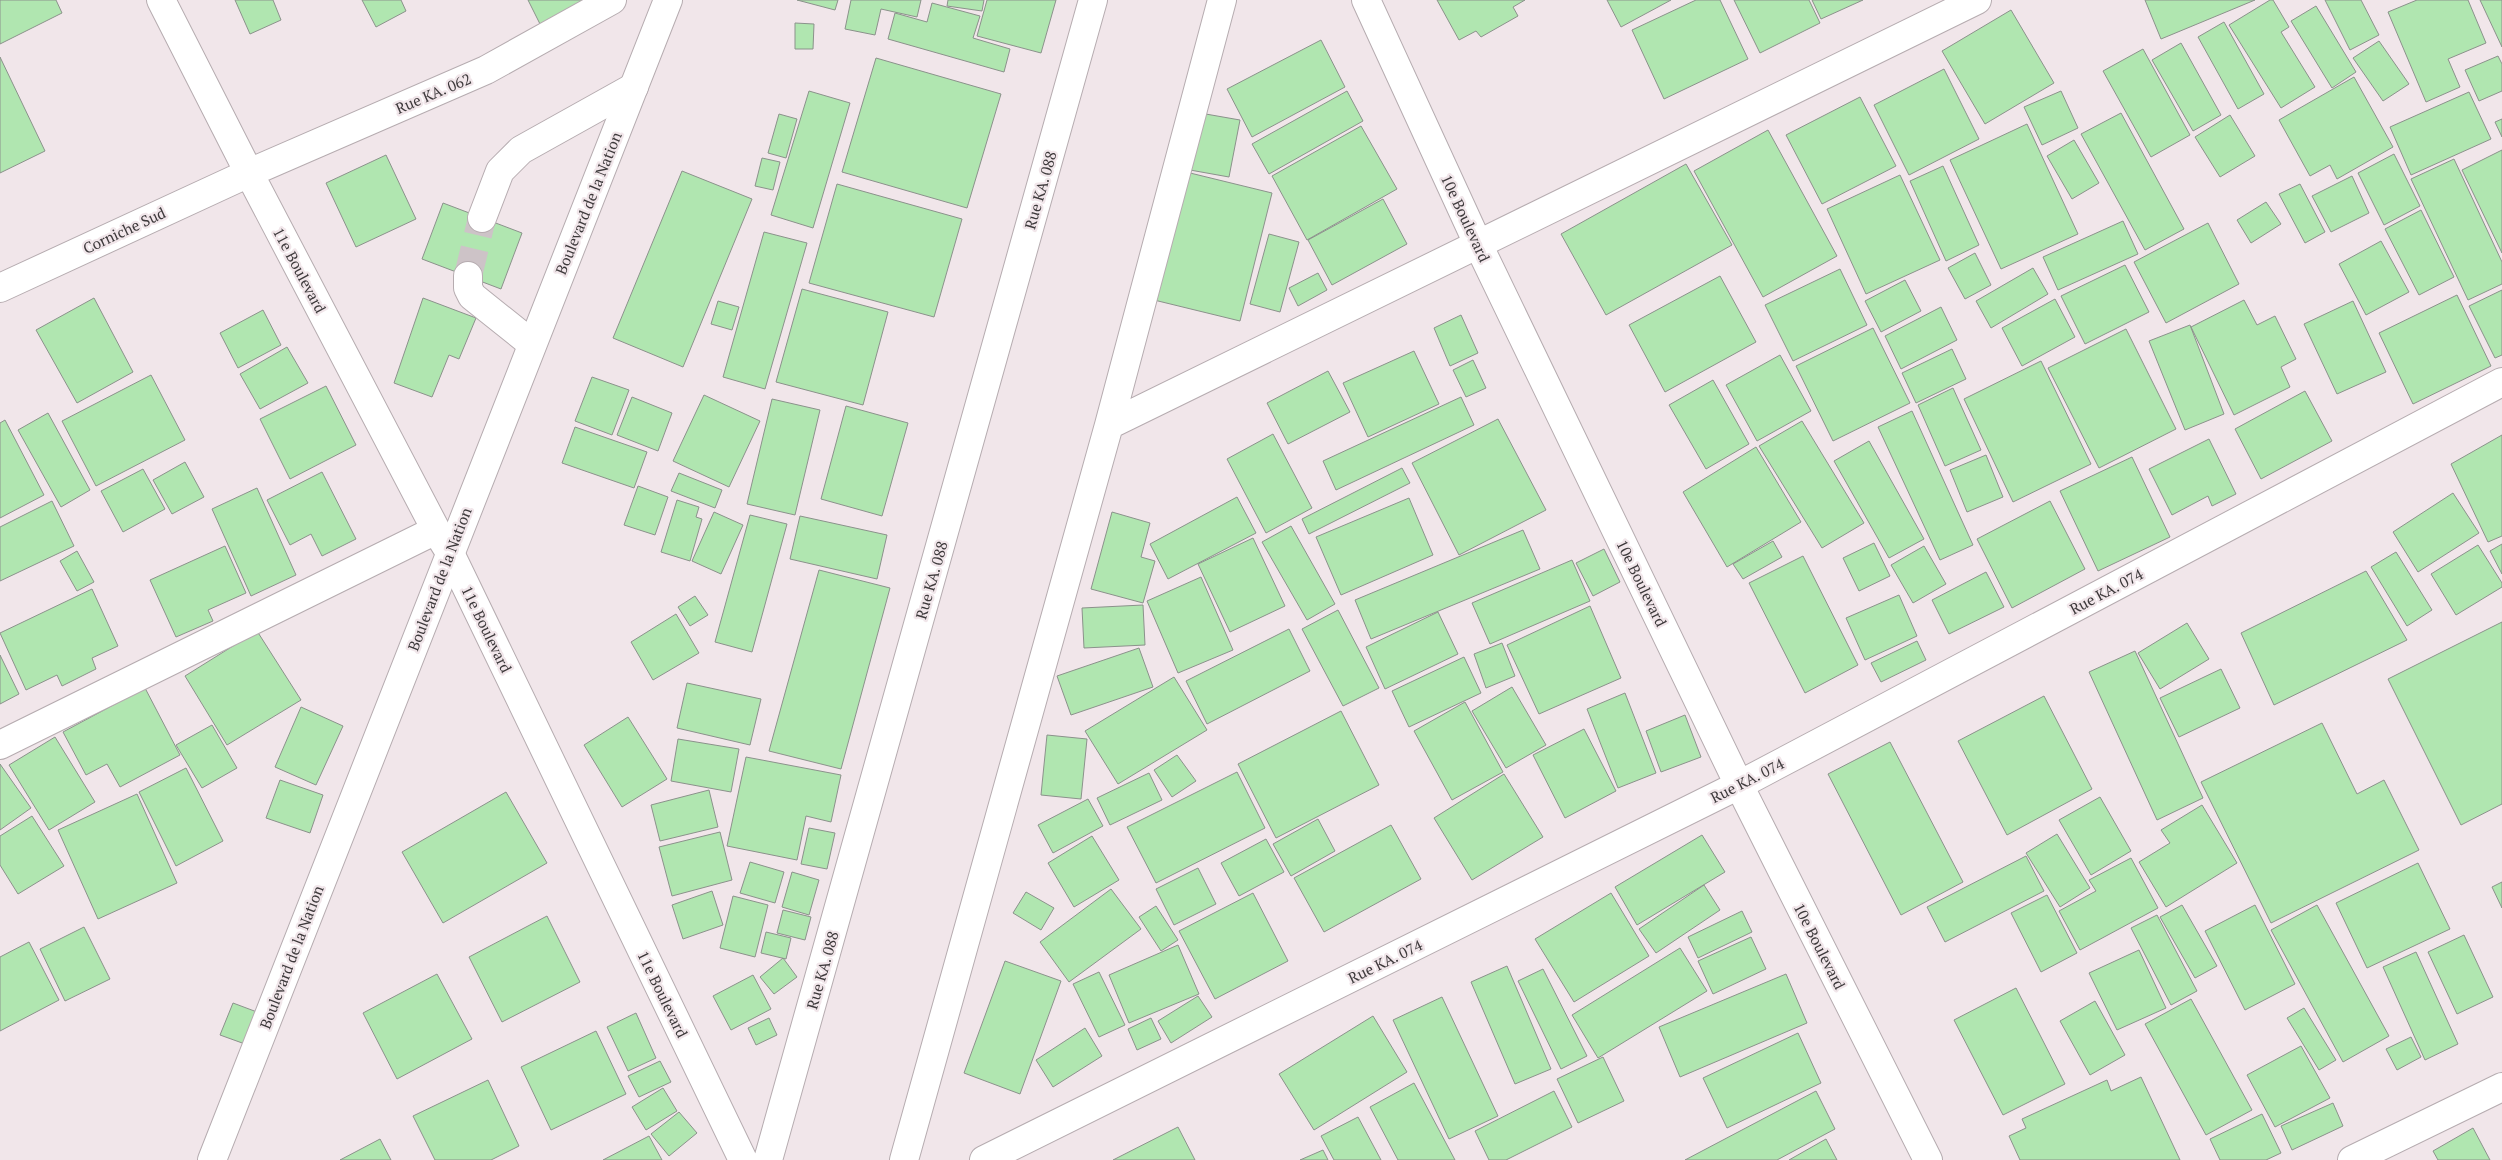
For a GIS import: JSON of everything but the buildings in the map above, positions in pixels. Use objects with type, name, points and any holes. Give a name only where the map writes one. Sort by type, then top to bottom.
[{"type":"street","name":"11e Boulevard","points":[[161,0],[249,173],[442,541],[743,1160]]},
{"type":"street","name":"Rue KA. 062","points":[[249,173],[486,70],[612,0]]},
{"type":"street","name":"Boulevard de la Nation","points":[[212,1160],[442,541],[532,344],[668,0]]},
{"type":"street","name":"Rue KA. 088","points":[[768,1160],[1093,0]]},
{"type":"street","points":[[904,1160],[1109,425],[1222,0]]},
{"type":"street","name":"10e Boulevard","points":[[1366,0],[1478,244],[1739,785],[1928,1160]]},
{"type":"street","points":[[1109,425],[1977,0]]},
{"type":"street","points":[[482,218],[500,171],[521,150],[634,88]]},
{"type":"street","name":"Corniche Sud","points":[[0,288],[249,173]]},
{"type":"street","points":[[468,276],[468,288],[472,296],[532,344]]},
{"type":"street","name":"Rue KA. 074","points":[[984,1160],[1739,785],[2502,382]]},
{"type":"street","points":[[0,745],[442,541]]},
{"type":"street","points":[[2352,1160],[2502,1087]]},
{"type":"tunnel","points":[[468,276],[482,218]]}]
